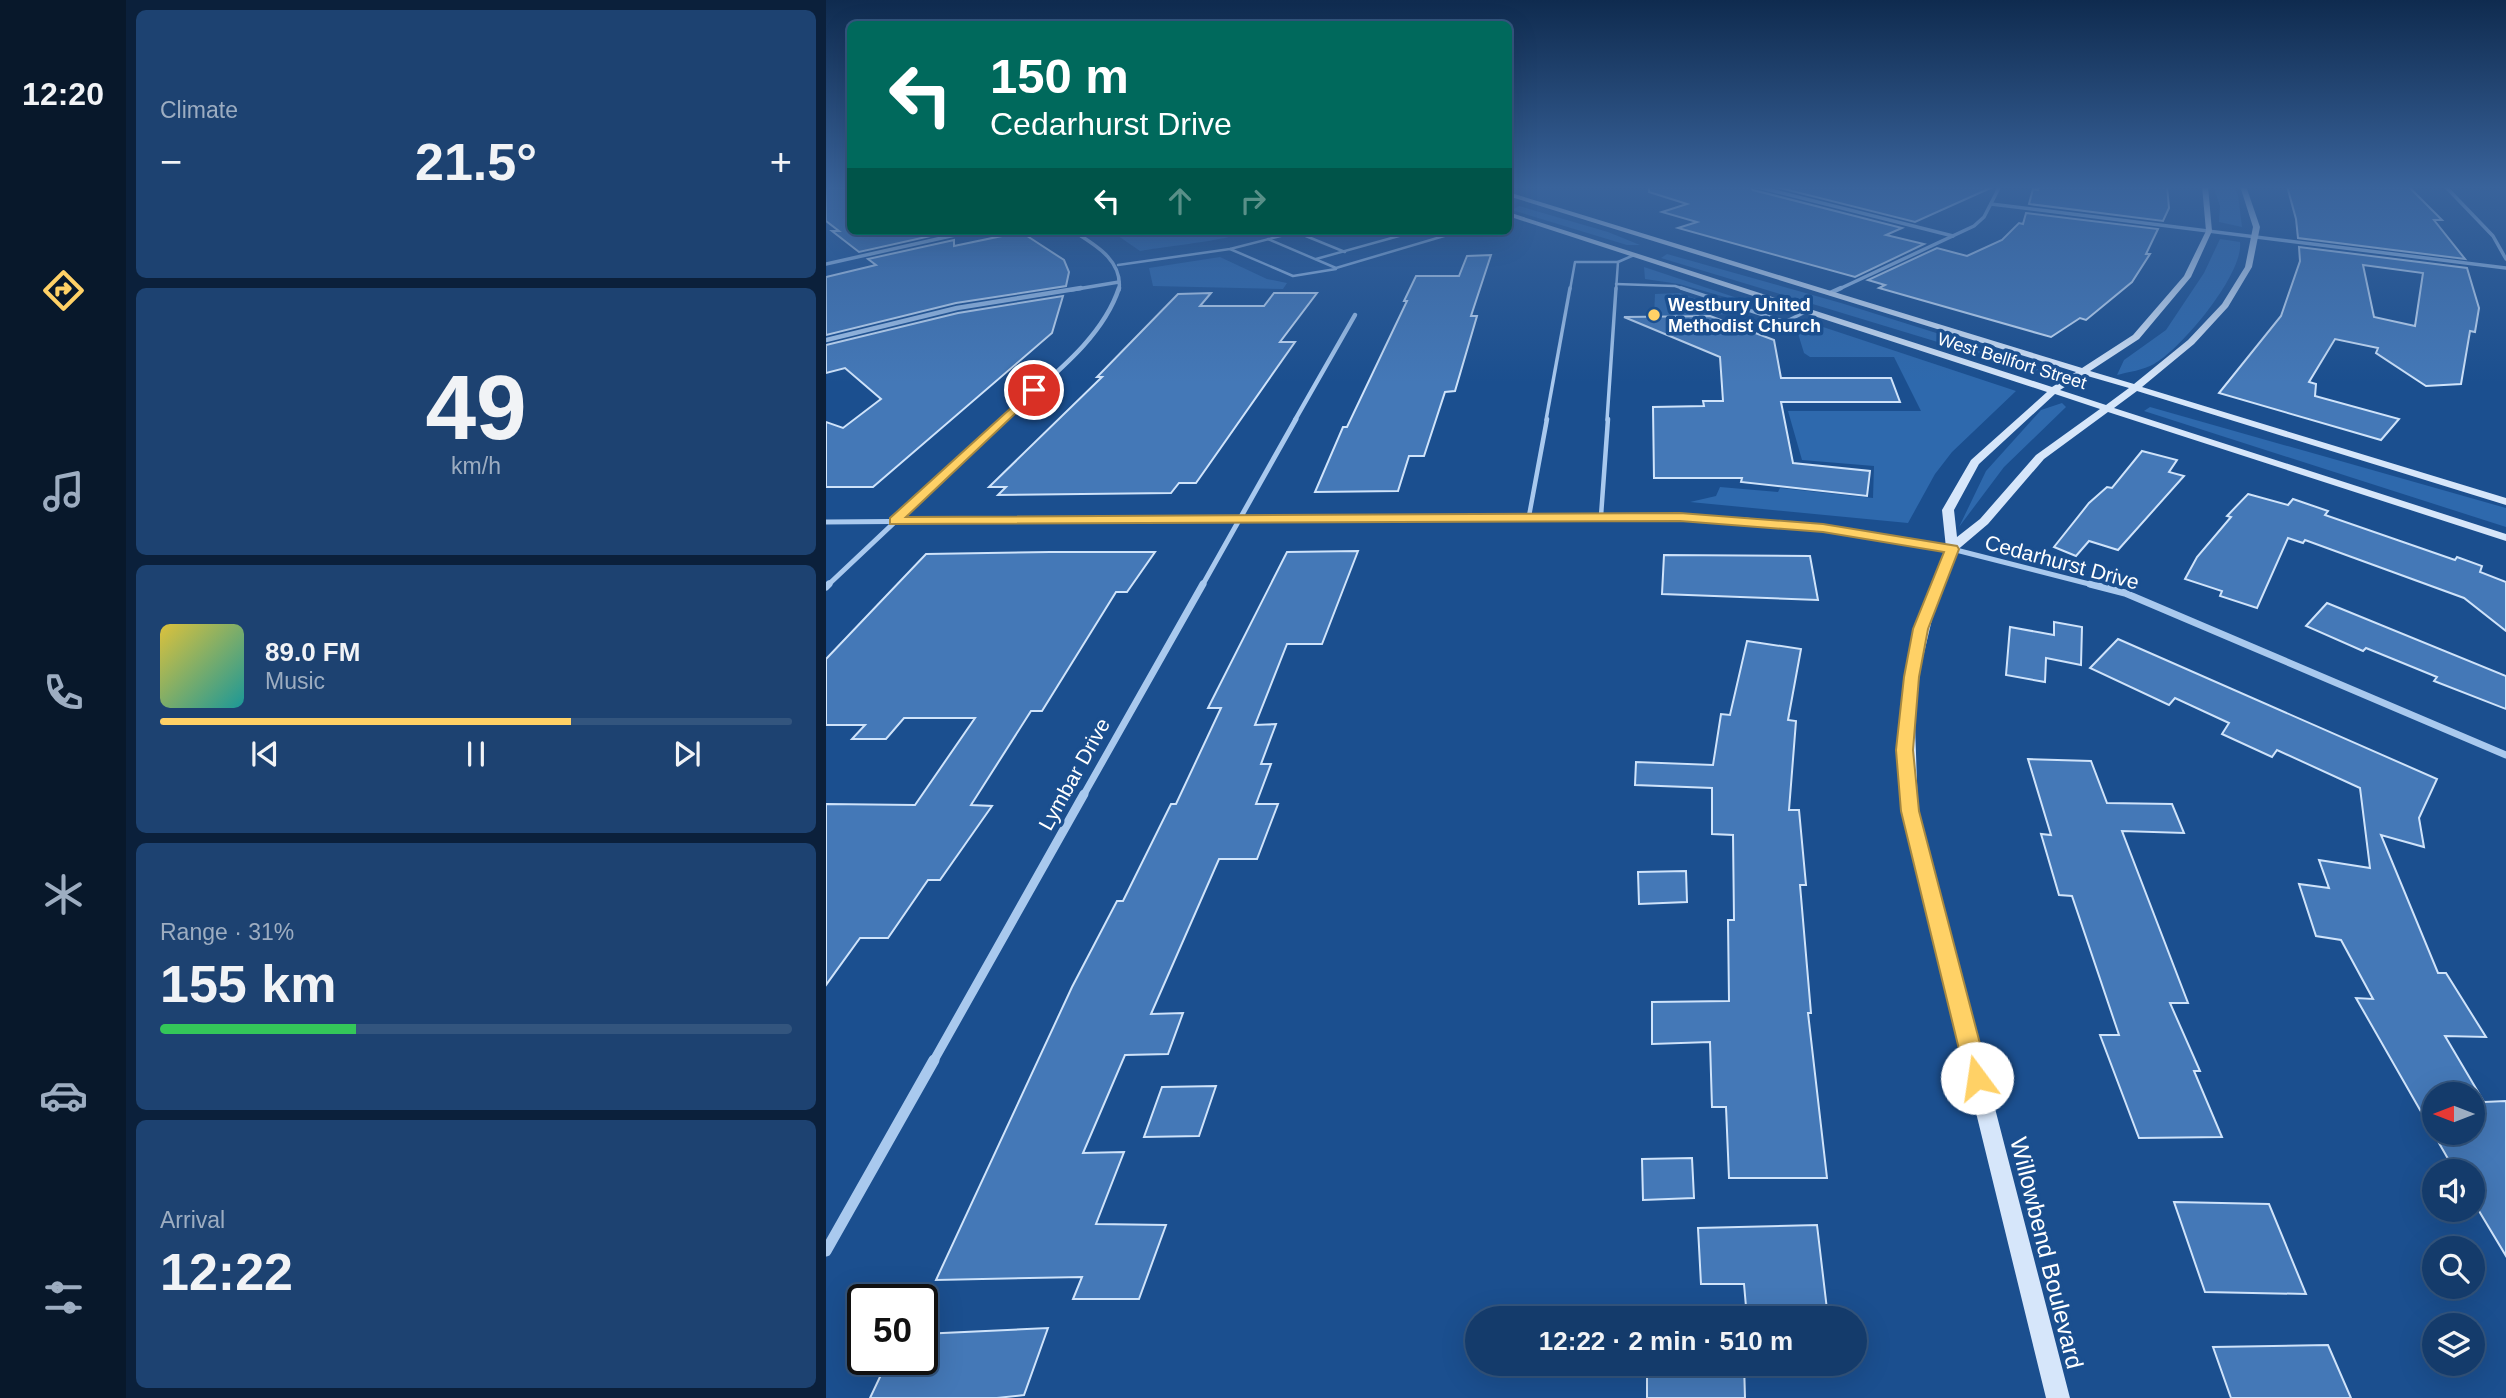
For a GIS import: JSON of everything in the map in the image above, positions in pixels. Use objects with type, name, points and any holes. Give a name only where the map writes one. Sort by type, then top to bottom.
[{"type":"main road","name":"West Bellfort Street","points":[[1622,251],[2506,538]]},
{"type":"main road","points":[[1634,255],[1645,251]]},
{"type":"main road","name":"West Bellfort Street","points":[[1692,251],[2506,502]]},
{"type":"main road","name":"Willowbend Boulevard","points":[[2058,1398],[1910,811],[1905,750],[1912,677],[1921,629],[1952,549],[1948,510],[1975,462],[2054,390],[2136,337],[2187,276],[2199,251]]},
{"type":"main road","name":"Willowbend Boulevard","points":[[1952,549],[1986,520],[2038,459],[2190,346],[2219,314],[2245,275],[2253,251]]},
{"type":"street","points":[[826,264],[883,251]]},
{"type":"street","points":[[826,587],[1094,334],[1114,307],[1121,291],[1118,265],[1103,251]]},
{"type":"street","points":[[1830,293],[1922,251]]},
{"type":"street","points":[[2371,251],[2506,268]]},
{"type":"street","points":[[826,340],[957,308],[1119,282]]},
{"type":"street","name":"Lymbar Drive","points":[[826,1251],[1355,315]]},
{"type":"street","name":"Cedarhurst Drive","points":[[826,522],[1601,516],[1745,520],[1823,528],[1952,549],[2125,593],[2506,755]]},
{"type":"lane","points":[[1118,265],[1214,251]]},
{"type":"lane","points":[[1235,251],[1293,276],[1336,268],[1393,251]]},
{"type":"lane","points":[[1298,251],[1336,268]]},
{"type":"lane","points":[[1317,259],[1345,252]]},
{"type":"lane","points":[[1529,516],[1575,262],[1618,262],[1634,255]]},
{"type":"lane","points":[[1601,516],[1618,262]]},
{"type":"lane","points":[[1616,284],[1675,286],[1785,321],[1805,312]]},
{"type":"shaded area","points":[[2214,251],[2239,251],[2222,291],[2179,343],[2166,356],[2150,366],[2117,375],[2124,360],[2166,330],[2204,273]]},
{"type":"shaded area","points":[[1667,254],[1841,303],[2035,364],[2040,373],[1661,258]]},
{"type":"shaded area","points":[[1220,257],[1267,279],[1287,283],[1283,289],[1153,286],[1149,268]]},
{"type":"shaded area","points":[[1644,267],[1782,313],[1679,284],[1645,279]]},
{"type":"shaded area","points":[[1680,293],[1736,314],[1654,316],[1655,294]]},
{"type":"shaded area","points":[[1805,321],[2016,391],[1952,452],[1935,474],[1908,523],[1690,502],[1716,496],[1720,487],[1778,492],[1780,488],[1873,498],[1874,466],[1802,460],[1788,411],[1921,411],[1894,357],[1810,357],[1804,353],[1796,327]]},
{"type":"shaded area","points":[[2062,403],[2066,407],[2004,467],[1959,527],[1986,471],[2041,410]]},
{"type":"shaded area","points":[[2150,407],[2506,508],[2506,527],[2144,411]]},
{"type":"building","points":[[903,251],[1051,251],[1064,260],[1069,272],[1066,286],[956,303],[826,335],[826,277],[876,265],[868,259]]},
{"type":"building","points":[[1762,251],[1909,251],[1855,277]]},
{"type":"building","points":[[1930,251],[1949,251],[1967,256],[1977,251],[2147,251],[2146,254],[2150,254],[2132,282],[2086,320],[2080,318],[2051,337],[1879,288],[1885,285],[1868,280]]},
{"type":"building","points":[[2299,251],[2333,251],[2467,268],[2479,308],[2475,332],[2470,331],[2461,384],[2426,386],[2376,353],[2378,348],[2335,339],[2309,382],[2316,384],[2315,396],[2399,419],[2381,440],[2219,393],[2281,316],[2300,261]],"holes":[[[2363,265],[2423,273],[2415,326],[2374,317]]]},
{"type":"building","points":[[2403,251],[2459,251],[2465,259]]},
{"type":"building","points":[[1491,255],[1471,316],[1477,316],[1455,391],[1445,392],[1424,456],[1409,456],[1398,491],[1315,492],[1343,427],[1347,427],[1407,301],[1404,301],[1416,276],[1459,276],[1467,256]]},
{"type":"building","points":[[1211,293],[1200,306],[1264,306],[1274,293],[1317,293],[1280,342],[1295,342],[1196,483],[1179,483],[1171,493],[998,495],[1006,487],[989,487],[1102,377],[1097,377],[1178,294]]},
{"type":"building","points":[[1063,296],[1052,333],[873,487],[826,487],[826,422],[843,428],[881,399],[845,368],[826,373],[826,345],[958,313]]},
{"type":"building","points":[[1710,316],[1774,340],[1781,378],[1891,378],[1900,402],[1781,402],[1793,463],[1870,471],[1867,496],[1741,482],[1742,478],[1654,478],[1653,407],[1704,406],[1703,401],[1723,401],[1720,357],[1624,317]]},
{"type":"building","points":[[2142,451],[2177,460],[2169,472],[2184,476],[2118,550],[2089,541],[2076,556],[2054,547],[2089,503],[2107,487],[2112,488]]},
{"type":"building","points":[[2248,494],[2288,505],[2293,499],[2328,511],[2325,515],[2455,560],[2457,557],[2482,566],[2480,572],[2506,582],[2506,631],[2464,598],[2305,540],[2303,543],[2288,538],[2257,608],[2220,596],[2222,591],[2185,579],[2197,557],[2231,517],[2227,516]]},
{"type":"building","points":[[1358,551],[1322,644],[1287,644],[1255,725],[1276,724],[1261,764],[1271,764],[1256,804],[1278,804],[1257,859],[1219,859],[1151,1014],[1183,1013],[1168,1054],[1125,1055],[1083,1153],[1124,1152],[1096,1224],[1166,1225],[1139,1299],[1073,1299],[1082,1277],[936,1280],[1072,987],[1117,901],[1123,901],[1171,804],[1176,804],[1221,708],[1208,708],[1287,552]]},
{"type":"building","points":[[1155,552],[1127,592],[1116,592],[1042,711],[1031,711],[971,805],[992,806],[940,880],[928,880],[888,938],[860,938],[826,985],[826,804],[915,805],[975,718],[904,718],[886,739],[852,739],[865,725],[826,725],[826,659],[926,554]]},
{"type":"building","points":[[1664,555],[1810,556],[1818,600],[1662,594]]},
{"type":"building","points":[[2327,603],[2506,676],[2506,709],[2434,681],[2437,677],[2366,648],[2363,651],[2306,626]]},
{"type":"building","points":[[2054,622],[2082,627],[2081,665],[2046,658],[2045,682],[2006,675],[2010,627],[2054,635]]},
{"type":"building","points":[[2118,639],[2437,779],[2419,818],[2424,847],[2381,835],[2438,973],[2446,973],[2486,1037],[2445,1036],[2472,1082],[2422,1082],[2422,1113],[2356,998],[2373,999],[2341,940],[2316,936],[2299,884],[2329,888],[2319,860],[2370,868],[2360,788],[2277,750],[2272,757],[2222,734],[2229,723],[2175,698],[2169,705],[2090,668]]},
{"type":"building","points":[[1747,641],[1801,649],[1788,720],[1796,721],[1789,810],[1799,810],[1806,885],[1800,885],[1811,1013],[1808,1013],[1827,1178],[1729,1178],[1726,1107],[1712,1107],[1710,1042],[1652,1044],[1652,1002],[1729,1001],[1728,920],[1734,920],[1733,835],[1712,834],[1712,788],[1635,785],[1636,762],[1713,765],[1721,714],[1730,715]]},
{"type":"building","points":[[2028,759],[2091,761],[2107,803],[2172,804],[2184,833],[2122,831],[2188,1003],[2170,1003],[2200,1071],[2194,1071],[2222,1137],[2139,1138],[2100,1035],[2119,1035],[2072,896],[2059,895],[2041,834],[2051,835]]},
{"type":"building","points":[[1686,871],[1687,902],[1639,904],[1638,872]]},
{"type":"building","points":[[1216,1086],[1199,1136],[1144,1137],[1162,1087]]},
{"type":"building","points":[[2506,1101],[2506,1256],[2485,1221],[2485,1159],[2448,1159],[2440,1145],[2485,1145],[2485,1102]]},
{"type":"building","points":[[1692,1158],[1694,1198],[1643,1200],[1642,1159]]},
{"type":"building","points":[[2174,1202],[2269,1204],[2306,1294],[2205,1292]]},
{"type":"building","points":[[1817,1225],[1827,1306],[1746,1306],[1744,1284],[1701,1284],[1698,1228]]},
{"type":"building","points":[[1048,1328],[1024,1395],[997,1398],[870,1398],[881,1375],[938,1375],[938,1333]]},
{"type":"building","points":[[2328,1345],[2351,1398],[2231,1398],[2213,1347]]},
{"type":"building","points":[[1647,1376],[1744,1376],[1745,1398],[1647,1398]]},
{"type":"place","name":"Westbury United Methodist Church","points":[[1654,315]]},
{"type":"route","points":[[1034,390],[895,521],[1680,517],[1823,528],[1952,549],[1921,629],[1912,677],[1905,750],[1910,811],[1977,1078]]}]
